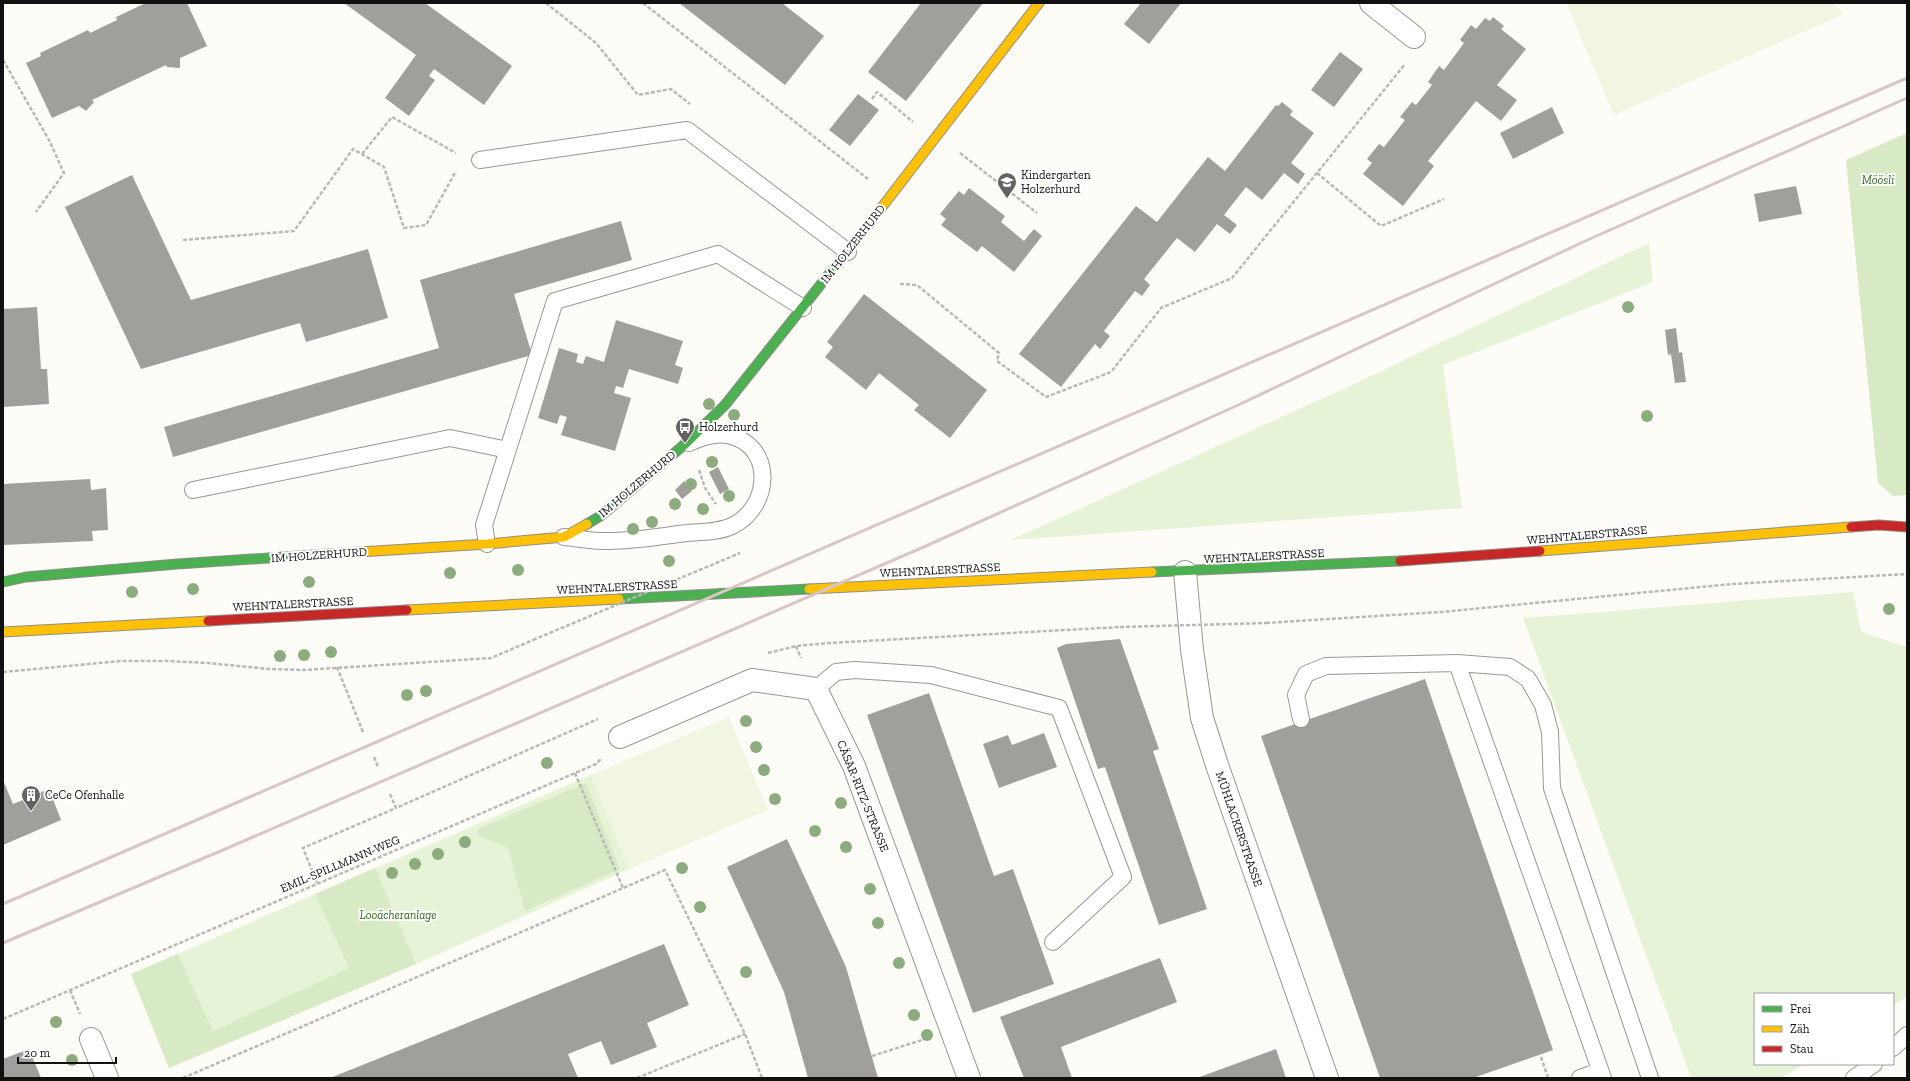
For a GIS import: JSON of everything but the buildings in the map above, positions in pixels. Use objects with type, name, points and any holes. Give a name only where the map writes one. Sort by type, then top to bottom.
[{"type":"main road","name":"IM HOLZERHURD","points":[[3,582],[26,578],[177,564],[487,544],[564,537],[602,514],[685,444],[725,405],[848,252],[1039,3]]},
{"type":"main road","name":"WEHNTALERSTRASSE","points":[[1878,525],[1907,517]]},
{"type":"main road","name":"WEHNTALERSTRASSE","points":[[3,632],[1057,576],[1185,572],[1442,559],[1878,525],[1907,527]]},
{"type":"street","points":[[1371,3],[1414,37]]},
{"type":"street","name":"MÜHLACKERSTRASSE","points":[[1185,572],[1192,650],[1202,718],[1222,780],[1327,1078]]},
{"type":"street","points":[[620,737],[752,680],[816,689]]},
{"type":"street","name":"CÄSAR-RITZ-STRASSE","points":[[816,689],[854,766],[969,1078]]},
{"type":"street","points":[[91,1039],[107,1078]]},
{"type":"lane","points":[[480,160],[687,130],[848,252]]},
{"type":"lane","points":[[487,544],[484,525],[555,301],[718,254],[803,308]]},
{"type":"lane","points":[[564,537],[608,541],[714,531],[731,527],[749,516],[758,500],[763,479],[761,466],[756,454],[739,439],[726,435],[706,436],[685,444]]},
{"type":"lane","points":[[193,490],[450,438],[508,450]]},
{"type":"lane","points":[[1301,719],[1296,695],[1306,674],[1326,666],[1457,664],[1510,667],[1528,680],[1543,705],[1550,732],[1552,788],[1650,1078]]},
{"type":"lane","points":[[1457,664],[1602,1074],[1580,1078]]},
{"type":"lane","points":[[816,689],[836,672],[854,670],[931,675],[1060,708],[1123,877],[1053,942]]},
{"type":"lane","points":[[1894,1047],[1907,1035]]},
{"type":"lane","points":[[1854,1078],[1873,1065]]},
{"type":"path","points":[[643,3],[873,184]]},
{"type":"path","points":[[900,284],[916,285],[999,353],[997,361],[1046,397],[1111,372],[1161,308],[1232,278],[1405,64],[1414,37]]},
{"type":"path","points":[[3,60],[49,140],[64,173],[36,212]]},
{"type":"path","points":[[872,99],[877,92],[919,126]]},
{"type":"path","points":[[362,154],[392,117],[464,158],[480,160]]},
{"type":"path","points":[[955,149],[1037,213]]},
{"type":"path","points":[[183,240],[294,230],[353,150],[384,167],[404,228],[426,225],[464,158]]},
{"type":"path","points":[[1317,173],[1381,226],[1444,199]]},
{"type":"path","points":[[698,469],[705,488],[731,527]]},
{"type":"path","points":[[3,672],[121,662],[208,663],[268,669],[304,670],[491,658],[740,553]]},
{"type":"path","points":[[1120,627],[1266,622],[1441,612],[1732,584],[1907,574]]},
{"type":"path","points":[[337,667],[363,732]]},
{"type":"path","points":[[318,884],[303,848],[600,718]]},
{"type":"path","name":"EMIL-SPILLMANN-WEG","points":[[3,1019],[596,764],[620,737]]},
{"type":"path","points":[[374,757],[378,767]]},
{"type":"path","points":[[575,773],[623,888]]},
{"type":"path","points":[[390,794],[396,808]]},
{"type":"path","points":[[183,1078],[665,870],[745,1034],[762,1078]]},
{"type":"path","points":[[872,1056],[952,1030]]},
{"type":"path","points":[[637,1078],[745,1034]]},
{"type":"path","points":[[1541,1057],[1548,1078]]},
{"type":"path","points":[[648,1073],[650,1078]]},
{"type":"green space","points":[[1566,3],[1834,3],[1844,14],[1614,115]]},
{"type":"green space","name":"Möösli","points":[[1907,133],[1907,495],[1893,496],[1878,483],[1846,160]]},
{"type":"green space","points":[[1649,243],[1653,282],[1443,365],[1462,508],[1011,540],[1352,385]]},
{"type":"green space","points":[[1853,592],[1861,632],[1907,647],[1907,996],[1894,1005],[1894,993],[1754,993],[1754,1065],[1803,1065],[1781,1078],[1691,1078],[1523,618]]},
{"type":"green space","points":[[729,717],[768,810],[629,869],[591,775]]},
{"type":"green space","name":"Looächeranlage","points":[[591,775],[629,869],[416,964],[169,1068],[131,974]]},
{"type":"green space","points":[[586,783],[620,869],[525,911],[508,848],[478,835],[478,829]]},
{"type":"green space","points":[[375,868],[416,964],[169,1068],[131,974],[178,954],[213,1031],[349,968],[315,894]]},
{"type":"railway","points":[[3,904],[1907,78]]},
{"type":"railway","points":[[3,943],[230,847],[926,546],[1236,406],[1583,242],[1907,98]]},
{"type":"traffic: fast","points":[[587,524],[602,515],[685,444],[725,405],[872,220]]},
{"type":"traffic: fast","points":[[3,582],[26,577],[177,564],[328,554]]},
{"type":"traffic: fast","points":[[1152,572],[1400,561]]},
{"type":"traffic: fast","points":[[619,599],[809,589]]},
{"type":"traffic: slow","points":[[872,220],[1039,3]]},
{"type":"traffic: slow","points":[[328,554],[487,544],[564,537],[587,524]]},
{"type":"traffic: slow","points":[[1540,551],[1851,527]]},
{"type":"traffic: slow","points":[[809,589],[1152,572]]},
{"type":"traffic: slow","points":[[407,610],[619,599]]},
{"type":"traffic: slow","points":[[3,632],[208,621]]},
{"type":"traffic: jam","points":[[1851,527],[1879,525],[1907,527]]},
{"type":"traffic: jam","points":[[1400,561],[1540,551]]},
{"type":"traffic: jam","points":[[208,621],[407,610]]},
{"type":"place","name":"Kindergarten Holzerhurd","points":[[1007,199]]},
{"type":"place","name":"Holzerhurd","points":[[685,444]]},
{"type":"place","name":"CeCe Ofenhalle","points":[[31,812]]}]
